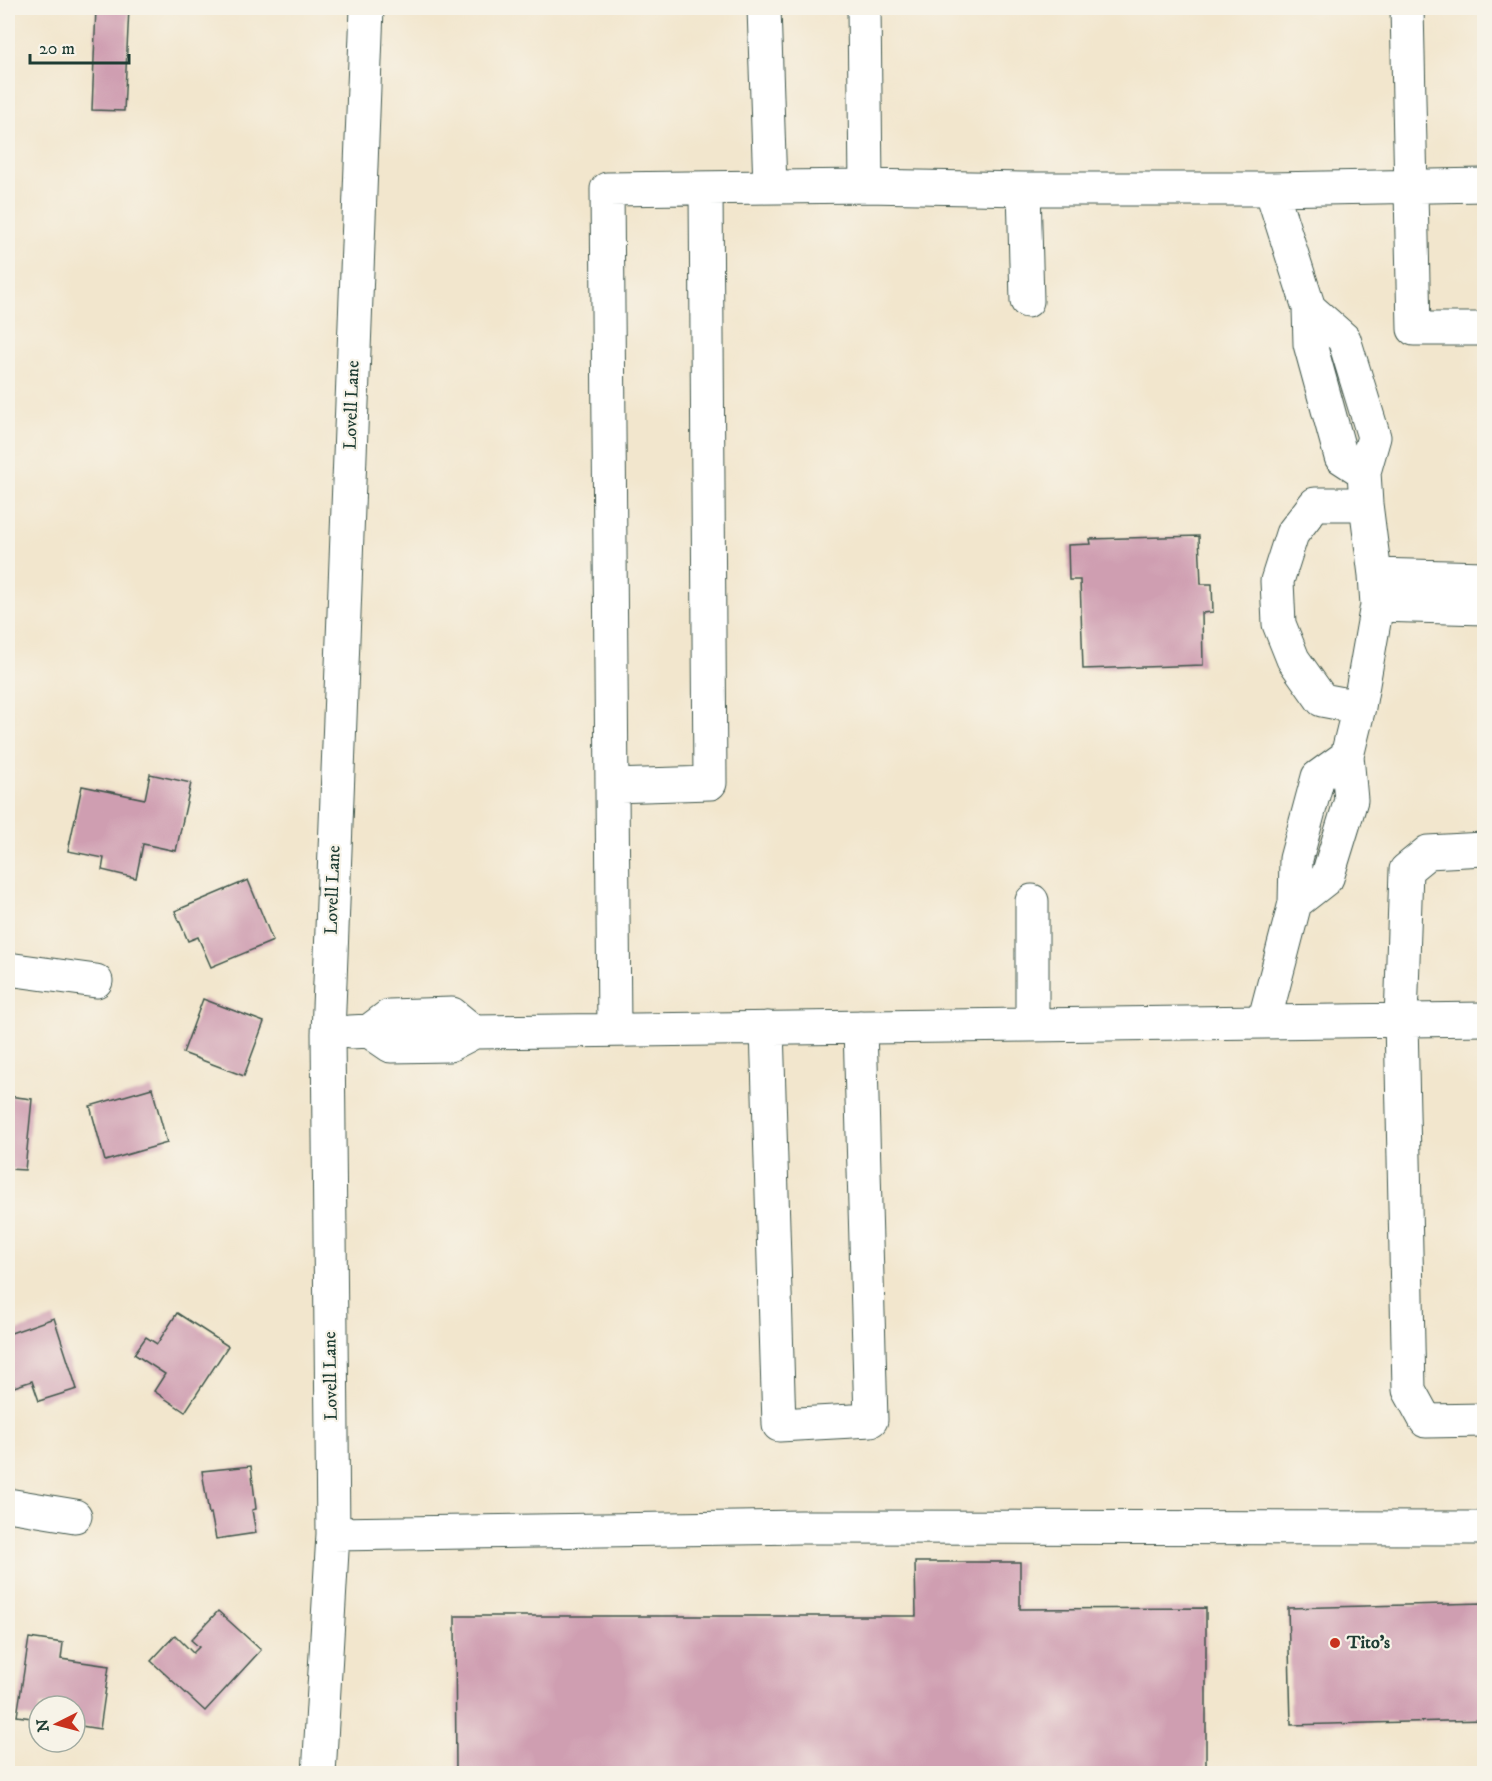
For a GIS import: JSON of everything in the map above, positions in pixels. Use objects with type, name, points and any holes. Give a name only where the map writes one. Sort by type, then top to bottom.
[{"type":"street","name":"Lovell Lane","points":[[319,1773],[333,1534],[328,1034],[367,8]]},
{"type":"street","points":[[764,8],[770,187]]},
{"type":"street","points":[[864,8],[866,186]]},
{"type":"street","points":[[1407,8],[1414,329],[1485,329]]},
{"type":"street","points":[[614,1030],[607,189],[866,186],[1024,189],[1271,189],[1485,185]]},
{"type":"street","points":[[612,786],[710,783],[706,188]]},
{"type":"street","points":[[1024,189],[1027,302]]},
{"type":"street","points":[[1271,189],[1310,308],[1310,344],[1341,457],[1364,472]]},
{"type":"street","points":[[1295,903],[1327,878],[1351,800],[1347,756],[1359,707],[1376,590],[1364,472],[1374,437],[1344,339],[1310,308]]},
{"type":"street","points":[[1329,412],[1363,401]]},
{"type":"street","points":[[1359,707],[1322,700],[1293,659],[1279,624],[1276,581],[1292,534],[1315,504],[1366,504]]},
{"type":"street","points":[[1376,590],[1485,578]]},
{"type":"street","points":[[1376,590],[1485,608]]},
{"type":"street","points":[[1263,1022],[1295,903],[1296,860],[1318,777],[1347,756]]},
{"type":"street","points":[[1308,814],[1345,822]]},
{"type":"street","points":[[1485,849],[1428,852],[1406,870],[1401,1020],[1409,1390],[1426,1421],[1485,1420]]},
{"type":"street","points":[[1032,901],[1032,1025]]},
{"type":"street","points":[[8,969],[96,981]]},
{"type":"street","points":[[328,1034],[369,1031],[389,1016],[416,1030],[452,1014],[474,1032],[1485,1019]]},
{"type":"street","points":[[767,1028],[779,1425],[871,1420],[860,1027]]},
{"type":"street","points":[[8,1505],[75,1516]]},
{"type":"street","points":[[333,1534],[801,1527],[1485,1528]]},
{"type":"building","points":[[96,8],[129,8],[124,111],[92,110]]},
{"type":"building","points":[[1199,536],[1201,584],[1212,584],[1213,612],[1202,613],[1203,665],[1083,669],[1080,580],[1069,580],[1068,545],[1091,544],[1090,539]]},
{"type":"building","points":[[150,774],[191,783],[176,851],[143,844],[136,878],[102,870],[104,858],[68,851],[82,786],[145,799]]},
{"type":"building","points":[[248,880],[273,941],[211,967],[198,937],[188,941],[175,911]]},
{"type":"building","points":[[203,999],[264,1022],[244,1076],[183,1053]]},
{"type":"building","points":[[152,1088],[167,1143],[105,1161],[90,1106]]},
{"type":"building","points":[[8,1096],[32,1099],[25,1170],[8,1169]]},
{"type":"building","points":[[177,1313],[228,1346],[185,1412],[154,1391],[165,1374],[134,1354],[146,1337],[157,1344]]},
{"type":"building","points":[[54,1318],[77,1389],[39,1401],[32,1381],[8,1389],[8,1334]]},
{"type":"building","points":[[251,1466],[256,1509],[252,1510],[256,1533],[216,1539],[211,1513],[209,1514],[202,1471]]},
{"type":"building","points":[[915,1562],[1020,1562],[1020,1609],[1206,1608],[1206,1774],[456,1774],[455,1616],[916,1616]]},
{"type":"building","points":[[1484,1603],[1484,1720],[1291,1725],[1288,1608]]},
{"type":"building","points":[[218,1611],[261,1650],[205,1711],[151,1661],[175,1635],[193,1653],[199,1647],[191,1640]]},
{"type":"building","points":[[29,1638],[63,1643],[61,1659],[109,1666],[100,1729],[87,1727],[87,1694],[27,1694],[27,1717],[17,1716]]},
{"type":"place","name":"Tito's","points":[[1335,1643]]}]
